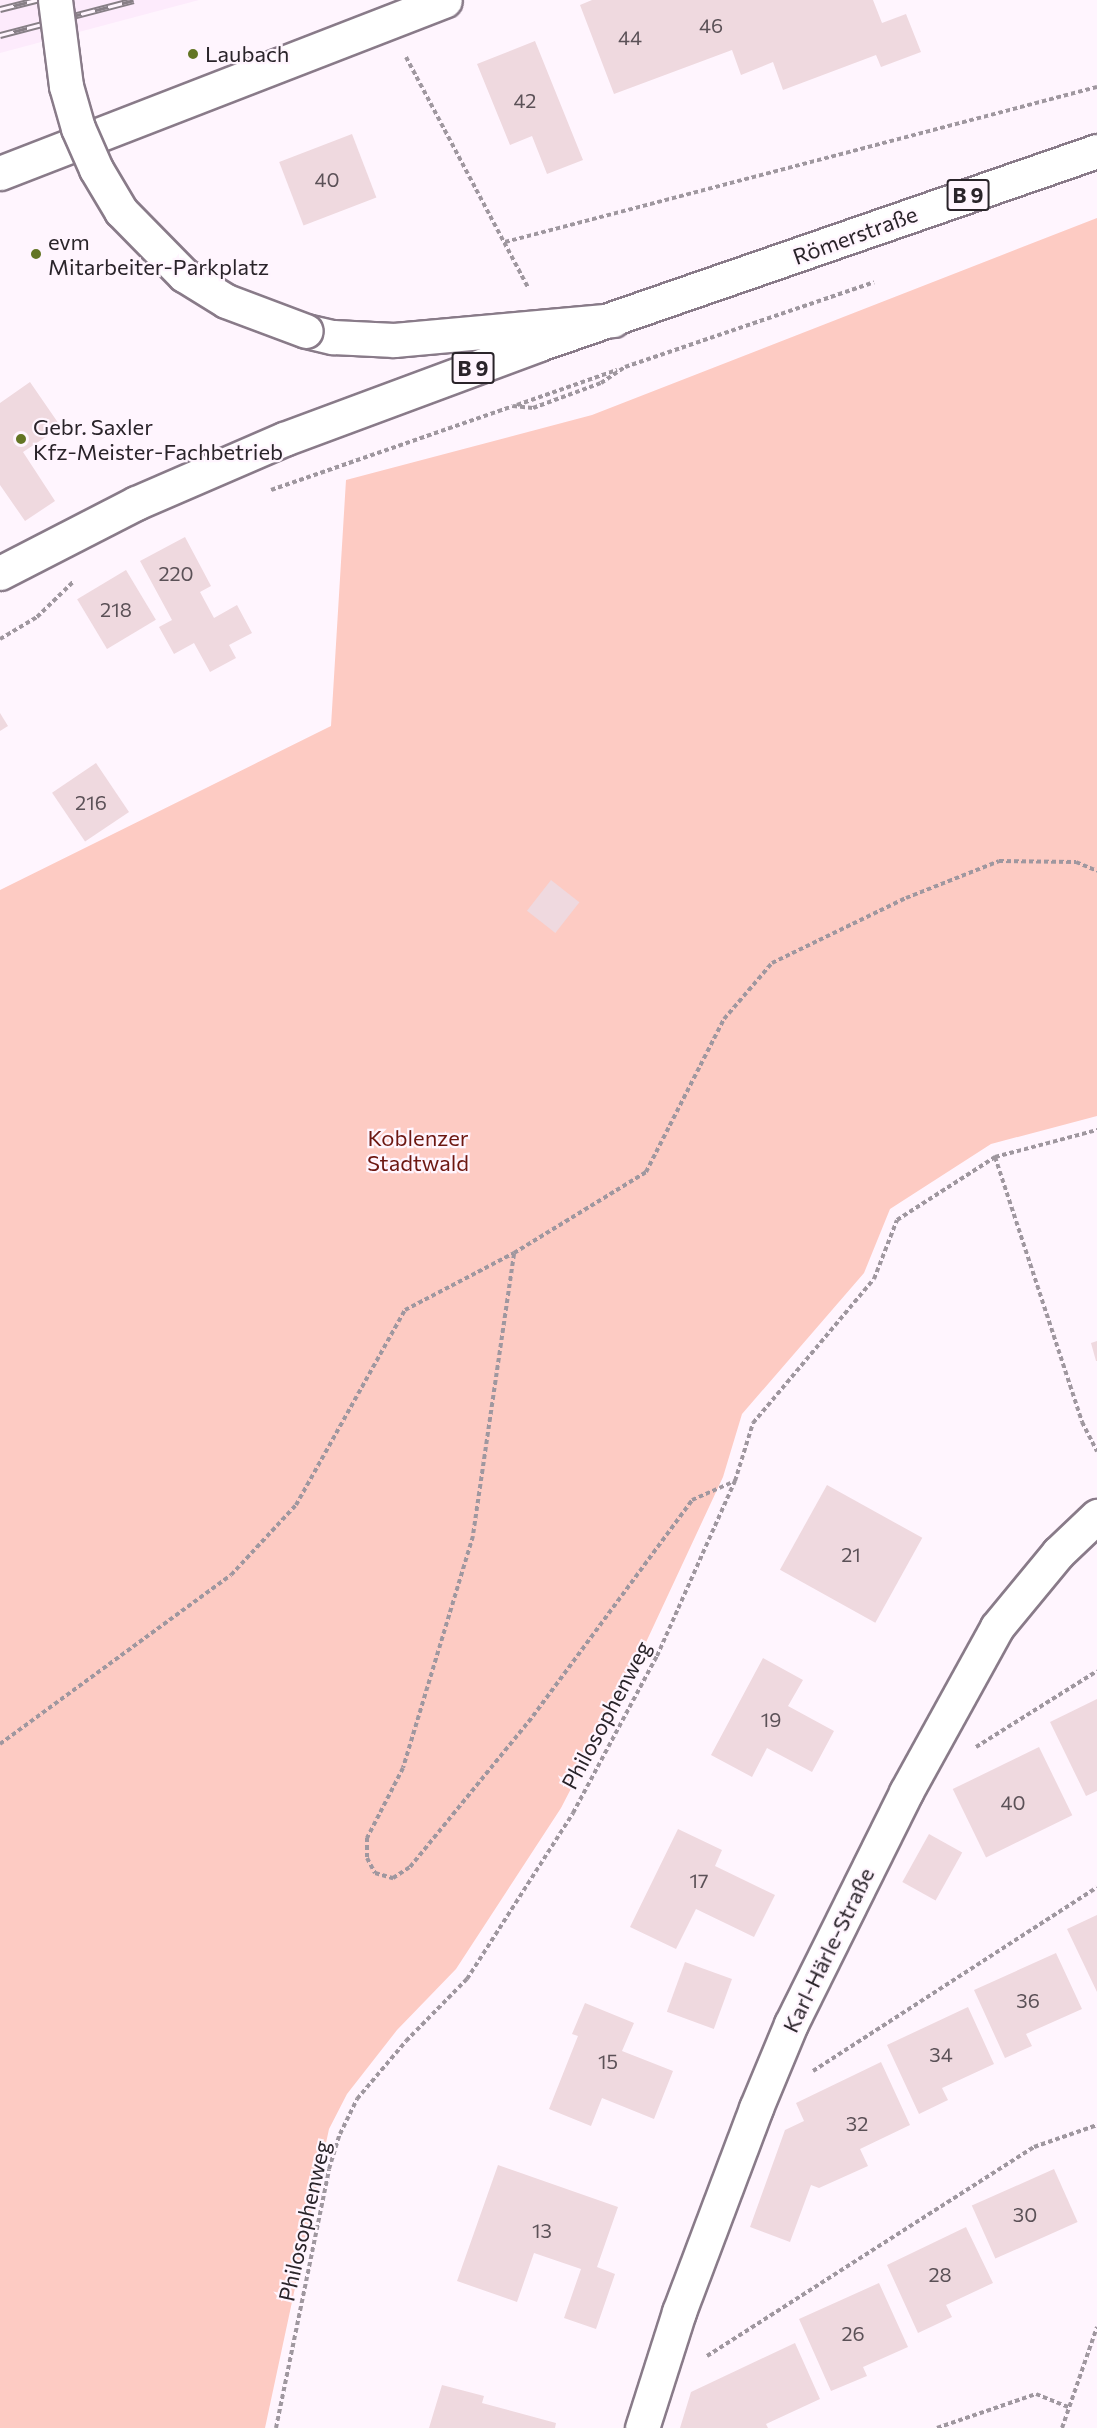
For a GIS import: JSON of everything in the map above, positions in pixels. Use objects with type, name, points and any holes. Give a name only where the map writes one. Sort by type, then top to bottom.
[{"type":"main road","points":[[55,0],[66,86],[78,128],[96,169],[121,211],[184,275],[226,301],[266,319],[306,331],[333,337],[394,340],[613,320]]},
{"type":"main road","points":[[0,173],[445,0]]},
{"type":"main road","name":"Römerstraße","points":[[613,320],[1097,151]]},
{"type":"main road","name":"B 9","points":[[0,573],[136,503],[284,439],[613,320]]},
{"type":"main road","name":"Karl-Härle-Straße","points":[[642,2428],[680,2312],[756,2108],[791,2024],[906,1792],[997,1627],[1058,1552],[1097,1516]]},
{"type":"path","points":[[388,22],[528,287]]},
{"type":"path","points":[[505,242],[1097,87]]},
{"type":"path","points":[[266,491],[874,282]]},
{"type":"path","points":[[513,406],[533,408],[601,383],[625,367]]},
{"type":"path","points":[[572,378],[575,384]]},
{"type":"path","points":[[0,639],[37,617],[81,575]]},
{"type":"path","points":[[0,1744],[231,1575],[296,1505],[405,1310],[514,1253],[646,1172],[724,1019],[772,963],[906,898],[999,861],[1076,862],[1097,871]]},
{"type":"path","name":"Philosophenweg","points":[[276,2428],[329,2169],[340,2134],[357,2099],[406,2041],[467,1979],[573,1813],[657,1656],[735,1481],[753,1423],[874,1279],[897,1220],[995,1157],[1097,1130]]},
{"type":"path","points":[[995,1157],[1082,1422],[1097,1451]]},
{"type":"path","points":[[514,1253],[474,1536],[403,1768],[367,1838],[367,1858],[375,1873],[393,1878],[410,1867],[533,1716],[692,1500],[735,1481]]},
{"type":"path","points":[[966,1754],[1097,1671]]},
{"type":"path","points":[[806,2075],[1097,1887]]},
{"type":"path","points":[[703,2359],[1034,2147],[1097,2126]]},
{"type":"path","points":[[1062,2428],[1097,2327]]},
{"type":"path","points":[[937,2428],[1036,2394],[1069,2408]]},
{"type":"shaded area","points":[[0,0],[199,0],[0,53]]},
{"type":"green space","name":"Koblenzer Stadtwald","points":[[1097,218],[1097,1116],[991,1144],[890,1209],[864,1273],[742,1414],[723,1477],[641,1653],[561,1808],[456,1969],[397,2030],[347,2094],[329,2129],[265,2428],[0,2428],[0,890],[331,726],[346,480],[592,415]]},
{"type":"building","points":[[592,0],[873,0],[882,23],[906,14],[921,52],[881,67],[876,55],[783,90],[773,62],[741,75],[732,50],[614,94],[580,5]]},
{"type":"building","points":[[535,41],[583,160],[547,174],[532,136],[510,145],[477,64]]},
{"type":"building","points":[[352,134],[376,197],[304,225],[279,162]]},
{"type":"building","name":"Gebr. Saxler Kfz-Meister-Fachbetrieb","points":[[30,382],[61,427],[23,452],[55,501],[25,521],[0,485],[0,403]]},
{"type":"building","points":[[185,537],[211,586],[200,592],[214,618],[237,605],[252,633],[229,645],[236,658],[210,672],[194,643],[174,654],[159,627],[172,620],[140,561]]},
{"type":"building","points":[[126,570],[156,620],[107,649],[77,599]]},
{"type":"building","points":[[0,713],[8,726],[0,731]]},
{"type":"building","points":[[96,763],[129,812],[85,842],[52,793]]},
{"type":"building","points":[[551,880],[579,902],[555,933],[527,911]]},
{"type":"building","points":[[1097,1341],[1097,1361],[1096,1361],[1091,1343]]},
{"type":"building","points":[[827,1485],[922,1538],[875,1623],[780,1570]]},
{"type":"building","points":[[763,1658],[803,1680],[788,1706],[834,1731],[812,1772],[767,1748],[752,1777],[711,1755]]},
{"type":"building","points":[[1097,1699],[1097,1791],[1086,1796],[1050,1722]]},
{"type":"building","points":[[1039,1747],[1072,1815],[986,1857],[953,1789]]},
{"type":"building","points":[[678,1829],[722,1850],[715,1866],[775,1895],[754,1937],[696,1909],[676,1949],[630,1927]]},
{"type":"building","points":[[929,1834],[962,1852],[936,1901],[902,1882]]},
{"type":"building","points":[[1097,1915],[1097,1992],[1067,1929]]},
{"type":"building","points":[[1056,1953],[1082,2009],[1026,2034],[1032,2046],[1005,2058],[974,1990]]},
{"type":"building","points":[[685,1962],[732,1979],[714,2029],[667,2012]]},
{"type":"building","points":[[585,2003],[634,2023],[622,2051],[673,2071],[654,2119],[602,2098],[591,2126],[549,2109],[578,2036],[572,2034]]},
{"type":"building","points":[[968,2007],[994,2064],[942,2088],[948,2100],[919,2114],[887,2045]]},
{"type":"building","points":[[881,2062],[910,2125],[860,2149],[868,2166],[819,2188],[811,2185],[790,2242],[750,2227],[785,2130],[804,2121],[796,2103]]},
{"type":"building","points":[[498,2165],[618,2207],[597,2267],[615,2274],[596,2329],[564,2318],[581,2269],[534,2253],[517,2302],[457,2281]]},
{"type":"building","points":[[1054,2169],[1078,2222],[995,2259],[972,2206]]},
{"type":"building","points":[[966,2227],[993,2283],[946,2305],[952,2317],[918,2333],[887,2265]]},
{"type":"building","points":[[879,2283],[908,2347],[863,2367],[867,2376],[831,2391],[799,2319]]},
{"type":"building","points":[[795,2343],[820,2399],[766,2424],[768,2428],[680,2428],[691,2392]]},
{"type":"building","points":[[442,2385],[484,2396],[482,2403],[556,2423],[555,2428],[429,2428]]},
{"type":"railway","points":[[0,9],[37,0]]},
{"type":"railway","points":[[0,35],[134,0]]},
{"type":"place","name":"Laubach","points":[[193,54]]},
{"type":"place","name":"evm Mitarbeiter-Parkplatz","points":[[36,254]]},
{"type":"place","name":"Gebr. Saxler Kfz-Meister-Fachbetrieb","points":[[21,439]]}]
